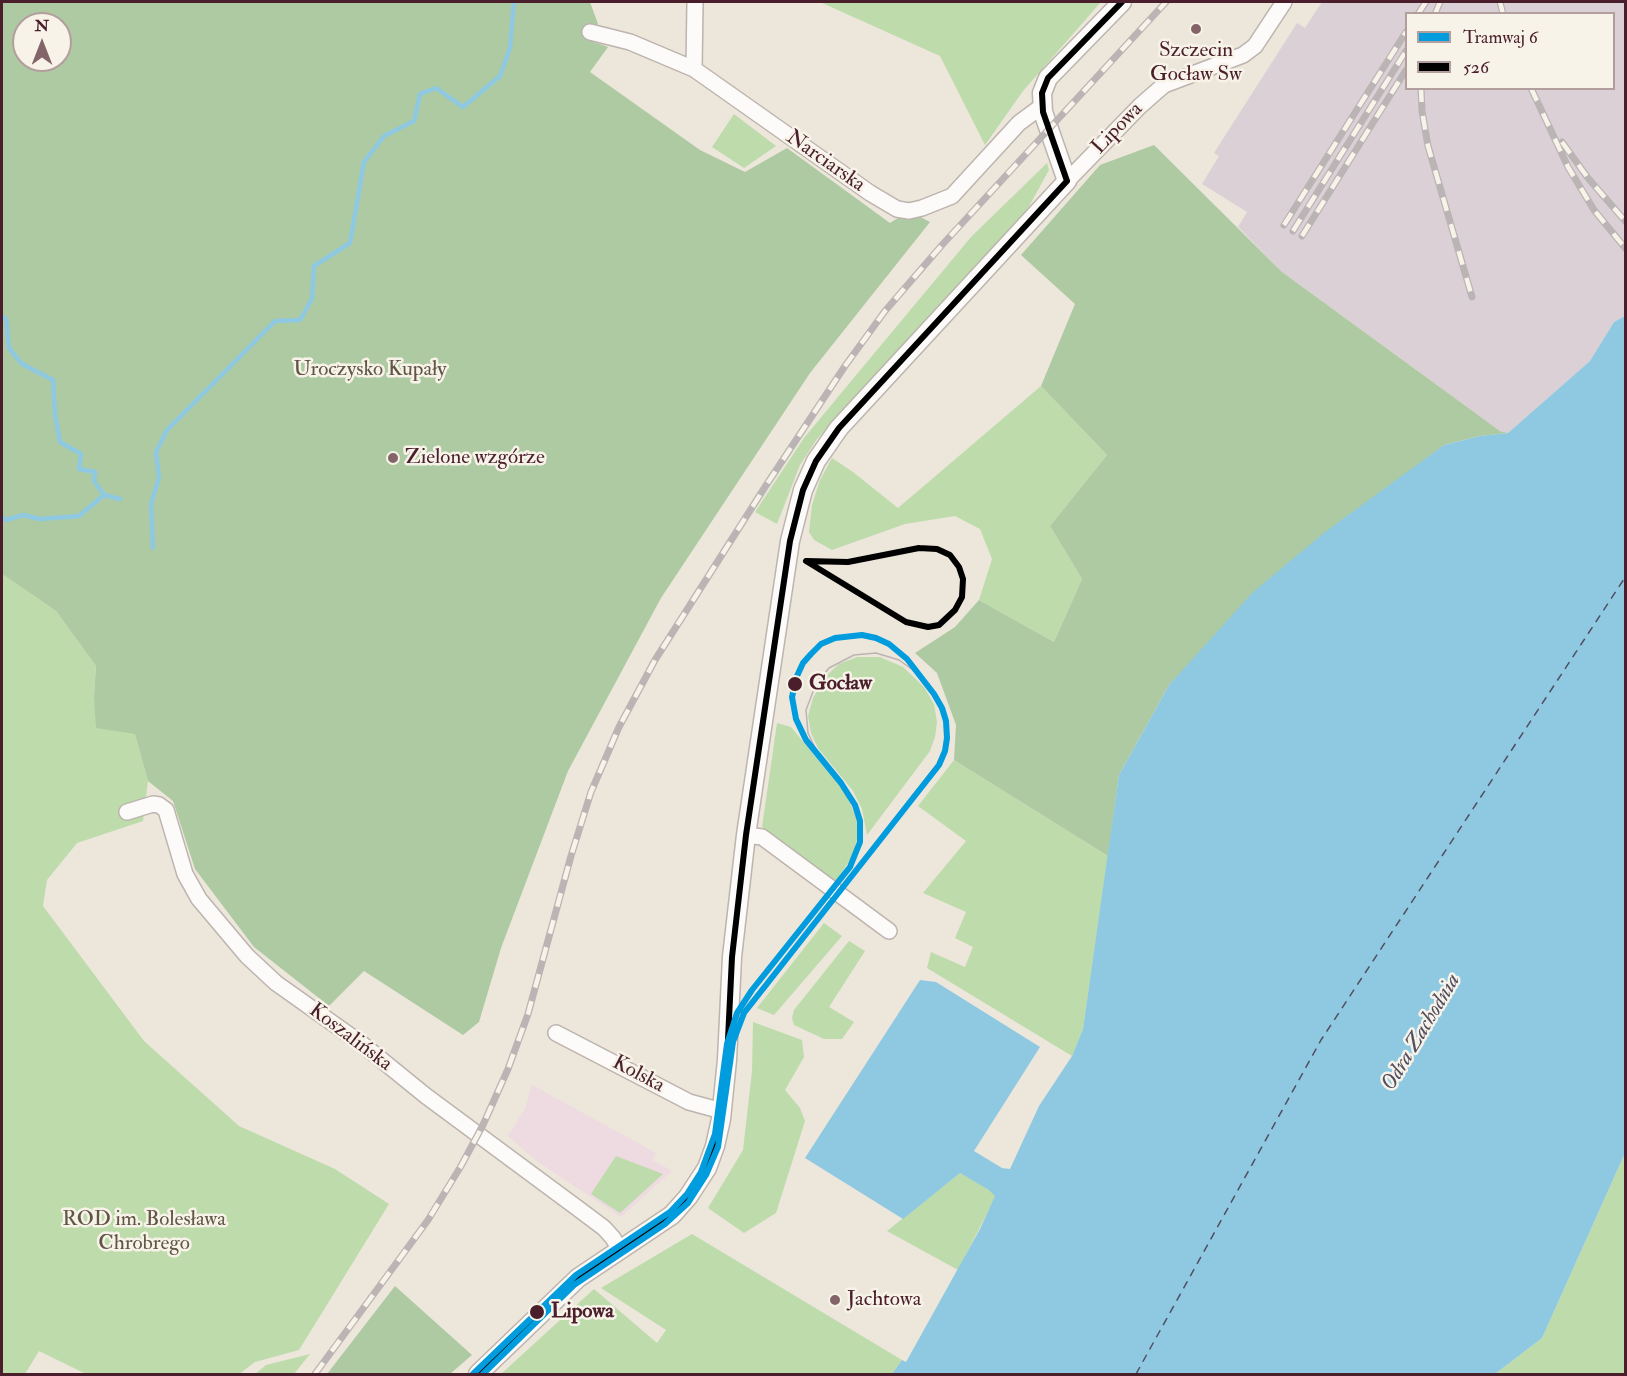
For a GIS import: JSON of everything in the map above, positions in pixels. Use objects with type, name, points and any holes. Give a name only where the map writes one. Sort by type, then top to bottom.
[{"type":"street","points":[[694,69],[695,2]]},
{"type":"street","points":[[1042,106],[1042,93],[1048,78],[1122,2]]},
{"type":"street","name":"Lipowa","points":[[478,1374],[570,1284],[669,1218],[688,1197],[704,1173],[711,1157],[722,1111],[732,957],[746,835],[790,541],[797,508],[812,468],[843,423],[1067,181],[1140,106],[1164,85],[1233,59],[1255,46],[1284,2]]},
{"type":"street","name":"Narciarska","points":[[590,32],[630,42],[694,69],[870,193],[897,209],[909,211],[952,196],[1019,123],[1042,106]]},
{"type":"street","name":"Lipowa","points":[[1042,106],[1067,181]]},
{"type":"street","name":"Koszalińska","points":[[127,812],[153,804],[166,810],[184,874],[200,899],[247,956],[276,983],[362,1044],[426,1096],[604,1228],[620,1250]]},
{"type":"street","points":[[746,835],[762,837],[889,931]]},
{"type":"street","name":"Kolska","points":[[556,1033],[688,1101],[722,1111]]},
{"type":"shaded area","points":[[1322,2],[1625,2],[1625,316],[1614,322],[1590,361],[1508,433],[1500,431],[1282,272],[1238,227],[1247,212],[1202,184],[1219,156],[1214,153],[1297,23],[1305,28]]},
{"type":"shaded area","points":[[532,1085],[656,1153],[652,1160],[672,1171],[621,1217],[538,1162],[508,1136],[525,1109]]},
{"type":"green space","name":"Uroczysko Kupały","points":[[2,2],[590,2],[598,24],[583,38],[608,47],[590,72],[700,150],[745,172],[787,148],[890,223],[909,211],[930,222],[810,373],[661,598],[568,771],[501,948],[479,1022],[463,1035],[364,971],[329,1006],[254,947],[195,869],[173,801],[148,781],[135,734],[96,728],[94,697],[96,666],[56,611],[2,574]]},
{"type":"green space","points":[[820,2],[1101,2],[1023,91],[985,145],[940,56]]},
{"type":"green space","points":[[734,114],[776,146],[744,168],[712,147]]},
{"type":"green space","points":[[1154,145],[1282,272],[1500,431],[1508,433],[1480,436],[1444,445],[1169,685],[1119,775],[1108,856],[954,760],[956,725],[937,673],[915,653],[955,627],[979,600],[1054,642],[1082,579],[1050,526],[1107,455],[1041,386],[1075,304],[1021,255],[1100,165]]},
{"type":"green space","points":[[1047,163],[1049,170],[1027,210],[817,439],[800,465],[777,524],[755,512],[804,438],[971,237]]},
{"type":"green space","points":[[1041,386],[1107,455],[1050,526],[1082,579],[1054,642],[979,600],[992,559],[980,529],[955,516],[905,524],[832,550],[814,540],[809,532],[812,505],[820,480],[832,458],[898,508]]},
{"type":"green space","name":"ROD im. Bolesława Chrobrego","points":[[2,574],[56,611],[96,666],[94,697],[135,733],[148,781],[143,821],[77,843],[47,880],[43,906],[144,1041],[239,1126],[335,1169],[389,1204],[299,1350],[255,1362],[239,1374],[86,1374],[39,1351],[25,1374],[2,1374]]},
{"type":"green space","points":[[857,657],[880,657],[903,667],[924,687],[934,704],[937,722],[930,751],[867,835],[862,809],[853,791],[818,748],[811,733],[808,716],[813,698],[825,677],[839,664]]},
{"type":"green space","points":[[777,723],[791,727],[846,794],[858,822],[853,855],[835,883],[762,827]]},
{"type":"green space","points":[[954,760],[1108,856],[1083,1029],[1072,1056],[927,968],[931,952],[965,967],[973,947],[955,938],[966,912],[923,893],[966,841],[918,806]]},
{"type":"green space","points":[[824,923],[842,936],[774,1015],[757,1008]]},
{"type":"green space","points":[[849,941],[865,951],[829,1007],[854,1022],[842,1039],[824,1039],[794,1025],[792,1018],[794,1010]]},
{"type":"green space","points":[[753,1022],[802,1040],[804,1057],[785,1090],[800,1108],[805,1121],[776,1213],[744,1233],[708,1208],[743,1150],[752,1071]]},
{"type":"green space","points":[[1625,1153],[1625,1374],[1495,1374],[1542,1338]]},
{"type":"green space","points":[[616,1156],[663,1174],[620,1213],[591,1194]]},
{"type":"green space","points":[[960,1173],[990,1190],[996,1196],[958,1270],[887,1231]]},
{"type":"green space","points":[[692,1234],[902,1360],[892,1374],[501,1374],[594,1289],[657,1343],[666,1330],[601,1288]]},
{"type":"green space","points":[[395,1286],[472,1355],[450,1374],[327,1374]]},
{"type":"green space","points":[[310,1354],[294,1374],[255,1374],[266,1365]]},
{"type":"water","name":"Odra Zachodnia","points":[[1625,316],[1625,1153],[1542,1338],[1495,1374],[892,1374],[902,1360],[906,1362],[980,1229],[995,1196],[960,1173],[903,1219],[805,1158],[920,980],[936,982],[1040,1047],[974,1151],[1002,1168],[1010,1169],[1039,1106],[1072,1056],[1083,1029],[1119,775],[1169,685],[1253,592],[1325,532],[1444,445],[1480,436],[1508,433],[1590,361],[1614,322]]},
{"type":"waterway","points":[[153,548],[151,504],[159,478],[156,452],[167,430],[275,321],[300,320],[312,299],[314,266],[350,243],[364,162],[384,136],[414,121],[420,94],[436,88],[463,107],[500,76],[510,48],[514,2]]},
{"type":"waterway","points":[[2,316],[6,319],[9,348],[22,364],[53,380],[55,414],[60,442],[81,454],[79,469],[95,472],[94,481],[104,495],[120,499]]},
{"type":"waterway","points":[[2,517],[6,520],[23,515],[40,519],[79,516],[104,495]]},
{"type":"ferry route","points":[[1136,1374],[1321,1040],[1626,576]]},
{"type":"tram line","name":"6","points":[[473,1374],[576,1275],[670,1212],[687,1194],[701,1172],[715,1134],[727,1044],[737,1013],[752,990],[850,867],[860,842],[860,821],[855,805],[841,783],[806,740],[796,719],[792,697],[797,676],[803,663],[811,654],[821,644],[835,638],[862,635],[889,644],[907,659],[942,708],[946,721],[947,738],[939,765],[744,1013],[733,1042],[718,1147],[706,1175],[688,1203],[665,1224],[574,1285],[483,1374]]},
{"type":"tram line","points":[[817,752],[808,733],[806,710],[816,684],[829,668],[854,655],[876,653],[899,660],[917,673]]},
{"type":"railway","points":[[315,1374],[428,1220],[483,1125],[508,1069],[528,1014],[591,792],[619,727],[655,660],[765,487],[845,366],[885,311],[942,245],[1166,2]]},
{"type":"railway","points":[[1419,12],[1426,2]]},
{"type":"railway","points":[[1436,12],[1440,2]]},
{"type":"railway","points":[[1500,2],[1502,12]]},
{"type":"railway","points":[[1284,225],[1405,34]]},
{"type":"railway","points":[[1293,231],[1405,53]]},
{"type":"railway","points":[[1302,236],[1405,72]]},
{"type":"railway","points":[[1421,90],[1428,146],[1472,297]]},
{"type":"railway","points":[[1532,90],[1568,167],[1594,210],[1626,249]]},
{"type":"railway","points":[[1562,142],[1588,178],[1626,222]]},
{"type":"transit line","name":"526","points":[[1067,181],[1043,112],[1042,93],[1048,78],[1122,2]]},
{"type":"transit line","name":"526","points":[[478,1374],[578,1278],[672,1215],[688,1197],[707,1168],[721,1119],[727,1060],[732,957],[746,835],[790,541],[803,490],[816,461],[839,428],[1067,181]]},
{"type":"transit line","name":"526","points":[[919,548],[937,549],[950,555],[959,567],[963,579],[962,597],[955,610],[939,625],[928,627],[906,622],[806,561],[848,562],[919,548]]},
{"type":"place","name":"Szczecin Gocław Sw","points":[[1196,29]]},
{"type":"place","name":"Zielone wzgórze","points":[[393,458]]},
{"type":"place","name":"Gocław","points":[[795,684]]},
{"type":"place","name":"Jachtowa","points":[[835,1300]]},
{"type":"place","name":"Lipowa","points":[[537,1312]]}]
